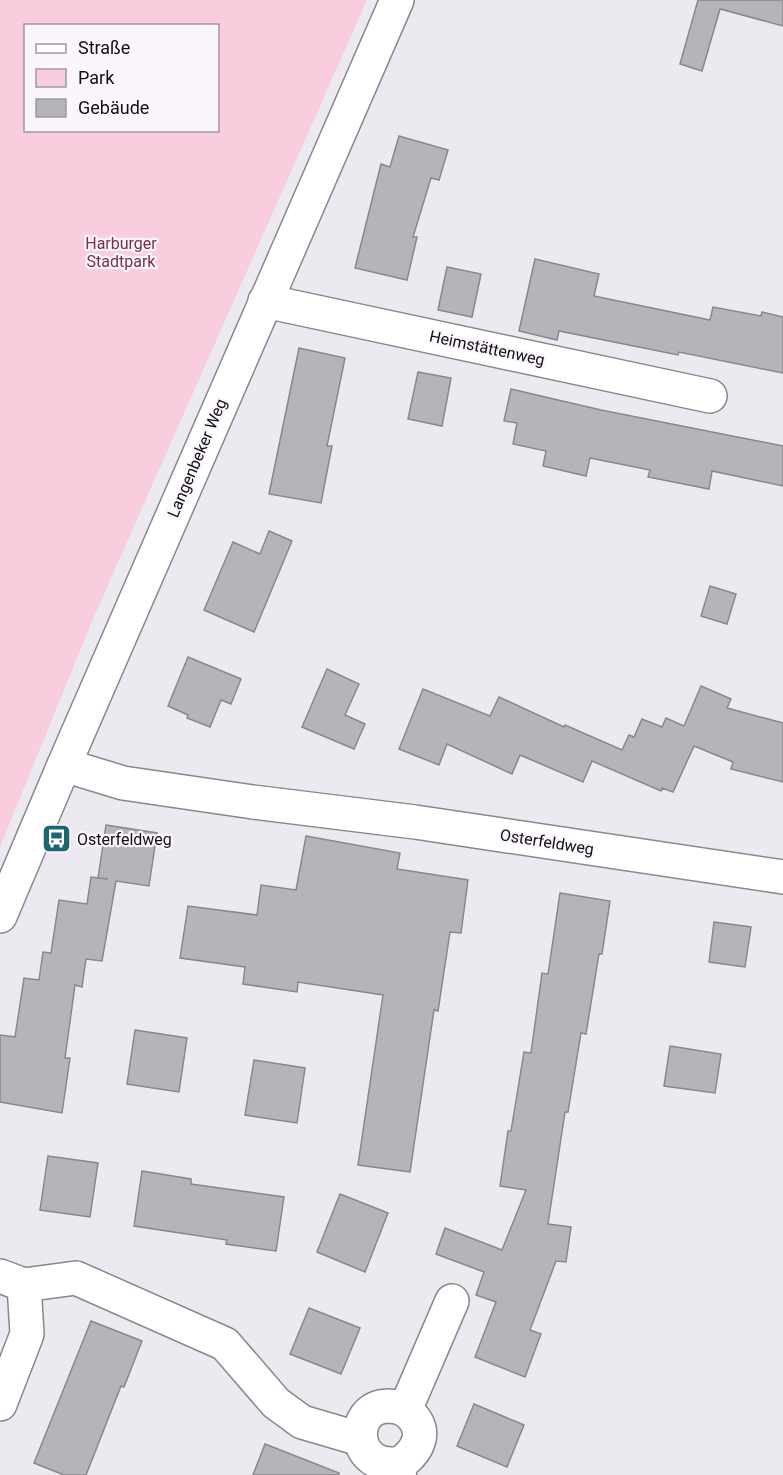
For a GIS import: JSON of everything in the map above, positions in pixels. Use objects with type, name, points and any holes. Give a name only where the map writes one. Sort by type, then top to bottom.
[{"type":"street","name":"Langenbeker Weg","points":[[0,916],[397,0]]},
{"type":"street","name":"Heimstättenweg","points":[[265,301],[710,396]]},
{"type":"street","name":"Osterfeldweg","points":[[64,765],[123,783],[415,822],[783,877]]},
{"type":"street","points":[[0,1404],[27,1334],[12,1281],[76,1278],[225,1344],[276,1403],[302,1422],[360,1439]]},
{"type":"street","points":[[405,1410],[452,1301]]},
{"type":"street","points":[[384,1406],[395,1406],[405,1410],[415,1419],[420,1431],[418,1444],[412,1456],[400,1469],[370,1458],[363,1449],[360,1439],[365,1418],[373,1410],[384,1406]]},
{"type":"green space","name":"Harburger Stadtpark","points":[[0,0],[367,0],[93,619],[0,847]]},
{"type":"building","points":[[698,0],[783,0],[783,26],[720,9],[702,71],[680,64]]},
{"type":"building","points":[[399,136],[448,150],[439,180],[431,178],[413,237],[417,237],[407,280],[355,268],[381,164],[390,167]]},
{"type":"building","points":[[535,259],[599,274],[594,296],[710,320],[713,307],[761,316],[762,312],[783,317],[783,373],[559,331],[557,340],[519,331]]},
{"type":"building","points":[[447,267],[481,274],[472,317],[438,310]]},
{"type":"building","points":[[299,348],[345,358],[327,446],[332,446],[321,503],[269,494]]},
{"type":"building","points":[[418,372],[451,378],[442,426],[408,419]]},
{"type":"building","points":[[511,389],[601,410],[783,446],[783,486],[712,471],[709,489],[648,477],[650,470],[590,458],[586,476],[543,466],[546,451],[513,444],[517,423],[504,421]]},
{"type":"building","points":[[269,531],[292,541],[254,632],[204,610],[233,542],[260,554]]},
{"type":"building","points":[[710,586],[736,594],[727,624],[701,616]]},
{"type":"building","points":[[188,657],[241,679],[231,704],[221,700],[210,727],[187,718],[188,715],[168,706]]},
{"type":"building","points":[[327,669],[359,684],[345,715],[365,724],[354,749],[302,727]]},
{"type":"building","points":[[701,686],[731,699],[727,708],[783,723],[783,782],[731,769],[733,762],[694,746],[673,792],[662,788],[661,791],[592,761],[583,782],[520,755],[512,774],[447,744],[439,765],[399,749],[423,689],[490,716],[499,697],[564,727],[565,725],[622,750],[629,735],[634,737],[642,719],[662,727],[666,718],[684,726]]},
{"type":"building","points":[[106,825],[157,833],[149,886],[116,881],[102,961],[86,959],[82,987],[75,985],[65,1058],[70,1058],[62,1113],[0,1102],[0,1035],[15,1037],[24,978],[39,980],[43,952],[51,953],[59,900],[87,904],[91,877],[98,878]]},
{"type":"building","points":[[306,836],[400,853],[397,869],[468,880],[461,933],[450,932],[438,1011],[434,1010],[410,1172],[358,1165],[383,995],[298,982],[297,992],[243,984],[245,967],[180,958],[188,906],[257,915],[261,885],[296,890]]},
{"type":"building","points":[[560,893],[610,901],[586,1034],[581,1033],[568,1112],[565,1112],[548,1224],[571,1227],[566,1262],[556,1261],[530,1330],[541,1334],[525,1377],[475,1357],[496,1302],[476,1295],[484,1272],[436,1254],[445,1228],[502,1250],[526,1190],[500,1186],[508,1131],[511,1131],[524,1052],[531,1053],[542,973],[548,974]]},
{"type":"building","points":[[714,922],[751,927],[745,967],[709,962]]},
{"type":"building","points":[[135,1030],[187,1038],[179,1092],[127,1084]]},
{"type":"building","points":[[670,1046],[721,1054],[715,1093],[664,1086]]},
{"type":"building","points":[[254,1060],[305,1068],[297,1123],[245,1115]]},
{"type":"building","points":[[48,1156],[98,1163],[90,1217],[40,1210]]},
{"type":"building","points":[[142,1171],[191,1179],[191,1184],[284,1197],[276,1251],[226,1244],[227,1240],[134,1226]]},
{"type":"building","points":[[340,1194],[388,1213],[365,1272],[317,1252]]},
{"type":"building","points":[[309,1308],[360,1328],[341,1374],[290,1354]]},
{"type":"building","points":[[91,1321],[142,1341],[124,1387],[121,1386],[86,1475],[64,1475],[34,1463]]},
{"type":"building","points":[[474,1404],[524,1425],[507,1467],[457,1446]]},
{"type":"building","points":[[265,1444],[339,1473],[339,1475],[253,1475]]},
{"type":"place","name":"Osterfeldweg","points":[[56,839]]}]
